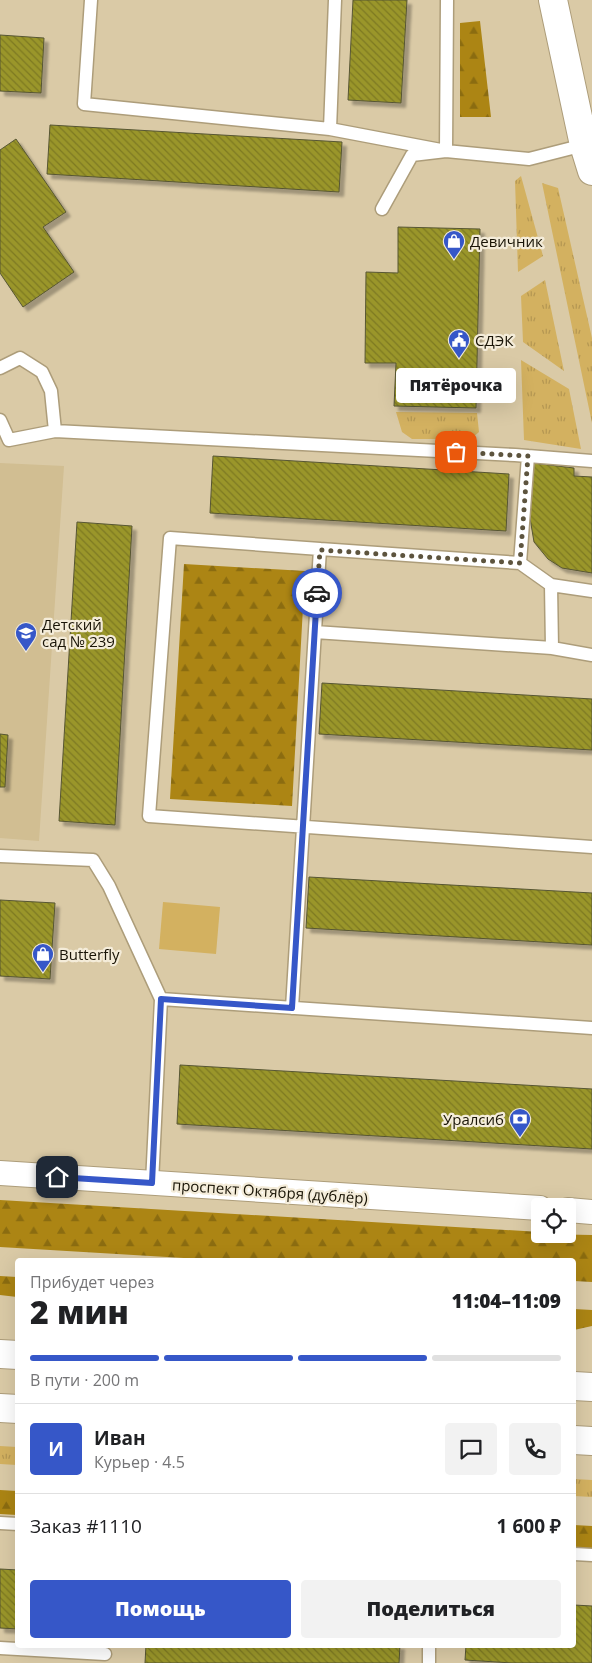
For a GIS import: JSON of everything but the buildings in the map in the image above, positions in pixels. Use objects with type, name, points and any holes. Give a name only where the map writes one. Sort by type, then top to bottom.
[{"type":"street","points":[[553,0],[585,108],[584,145],[592,171]]},
{"type":"street","name":"проспект Октября (дублёр)","points":[[0,1173],[531,1207]]},
{"type":"street","points":[[576,1211],[592,1212]]},
{"type":"street","points":[[0,1354],[15,1355]]},
{"type":"street","points":[[576,1386],[592,1386]]},
{"type":"street","points":[[0,1408],[15,1409]]},
{"type":"street","points":[[576,1440],[592,1440]]},
{"type":"lane","points":[[91,0],[84,104],[330,129],[446,151],[529,160],[584,145]]},
{"type":"lane","points":[[330,129],[335,0]]},
{"type":"lane","points":[[446,151],[447,0]]},
{"type":"lane","points":[[382,209],[412,154],[446,151]]},
{"type":"lane","points":[[0,368],[20,358],[42,372],[51,391],[55,431]]},
{"type":"lane","points":[[0,420],[9,440],[55,431],[592,461]]},
{"type":"lane","points":[[520,563],[528,456]]},
{"type":"lane","points":[[592,591],[551,584],[520,563],[170,538],[149,816],[303,828],[592,846]]},
{"type":"lane","points":[[292,1008],[320,550]]},
{"type":"lane","points":[[551,584],[552,648]]},
{"type":"lane","points":[[314,632],[552,648],[592,655]]},
{"type":"lane","points":[[0,856],[93,860],[108,886],[161,999],[152,1183]]},
{"type":"lane","points":[[161,999],[592,1028]]},
{"type":"lane","points":[[0,1524],[15,1524]]},
{"type":"lane","points":[[576,1554],[592,1555]]},
{"type":"lane","points":[[0,1648],[105,1654]]},
{"type":"lane","points":[[429,1648],[429,1663]]},
{"type":"shaded area","name":"Детский сад № 239","points":[[0,463],[64,466],[39,841],[0,838]]},
{"type":"green space","points":[[480,21],[491,117],[460,117],[460,23]]},
{"type":"green space","points":[[521,176],[543,256],[518,272],[515,181]]},
{"type":"green space","points":[[542,183],[558,188],[592,338],[592,423]]},
{"type":"green space","points":[[545,280],[564,371],[523,342],[521,296]]},
{"type":"green space","points":[[521,360],[569,389],[581,449],[524,440]]},
{"type":"green space","points":[[396,412],[477,413],[479,432],[471,439],[412,439],[402,432]]},
{"type":"green space","points":[[184,564],[305,571],[292,806],[170,799]]},
{"type":"green space","points":[[163,902],[220,907],[216,954],[159,949]]},
{"type":"green space","points":[[0,1200],[531,1231],[531,1243],[576,1243],[576,1235],[592,1235],[592,1282],[576,1281],[576,1258],[184,1258],[0,1247]]},
{"type":"green space","points":[[0,1276],[15,1277],[15,1297],[0,1295]]},
{"type":"green space","points":[[576,1309],[592,1310],[592,1326],[576,1330]]},
{"type":"green space","points":[[0,1446],[15,1447],[15,1465],[0,1464]]},
{"type":"green space","points":[[576,1479],[592,1480],[592,1497],[576,1496]]},
{"type":"green space","points":[[0,1490],[15,1491],[15,1515],[0,1514]]},
{"type":"green space","points":[[576,1525],[592,1526],[592,1549],[576,1547]]},
{"type":"way so far","points":[[317,593],[320,550],[520,563],[528,456],[456,452]]},
{"type":"place","name":"Девичник","points":[[454,260]]},
{"type":"place","name":"СДЭК","points":[[459,359]]},
{"type":"place","name":"Пятёрочка","points":[[456,452]]},
{"type":"place","name":"Детский сад № 239","points":[[26,652]]},
{"type":"place","name":"Butterfly","points":[[43,973]]},
{"type":"place","name":"Уралсиб","points":[[520,1138]]},
{"type":"route","points":[[57,1177],[152,1183],[161,999],[292,1008],[317,593]]}]
